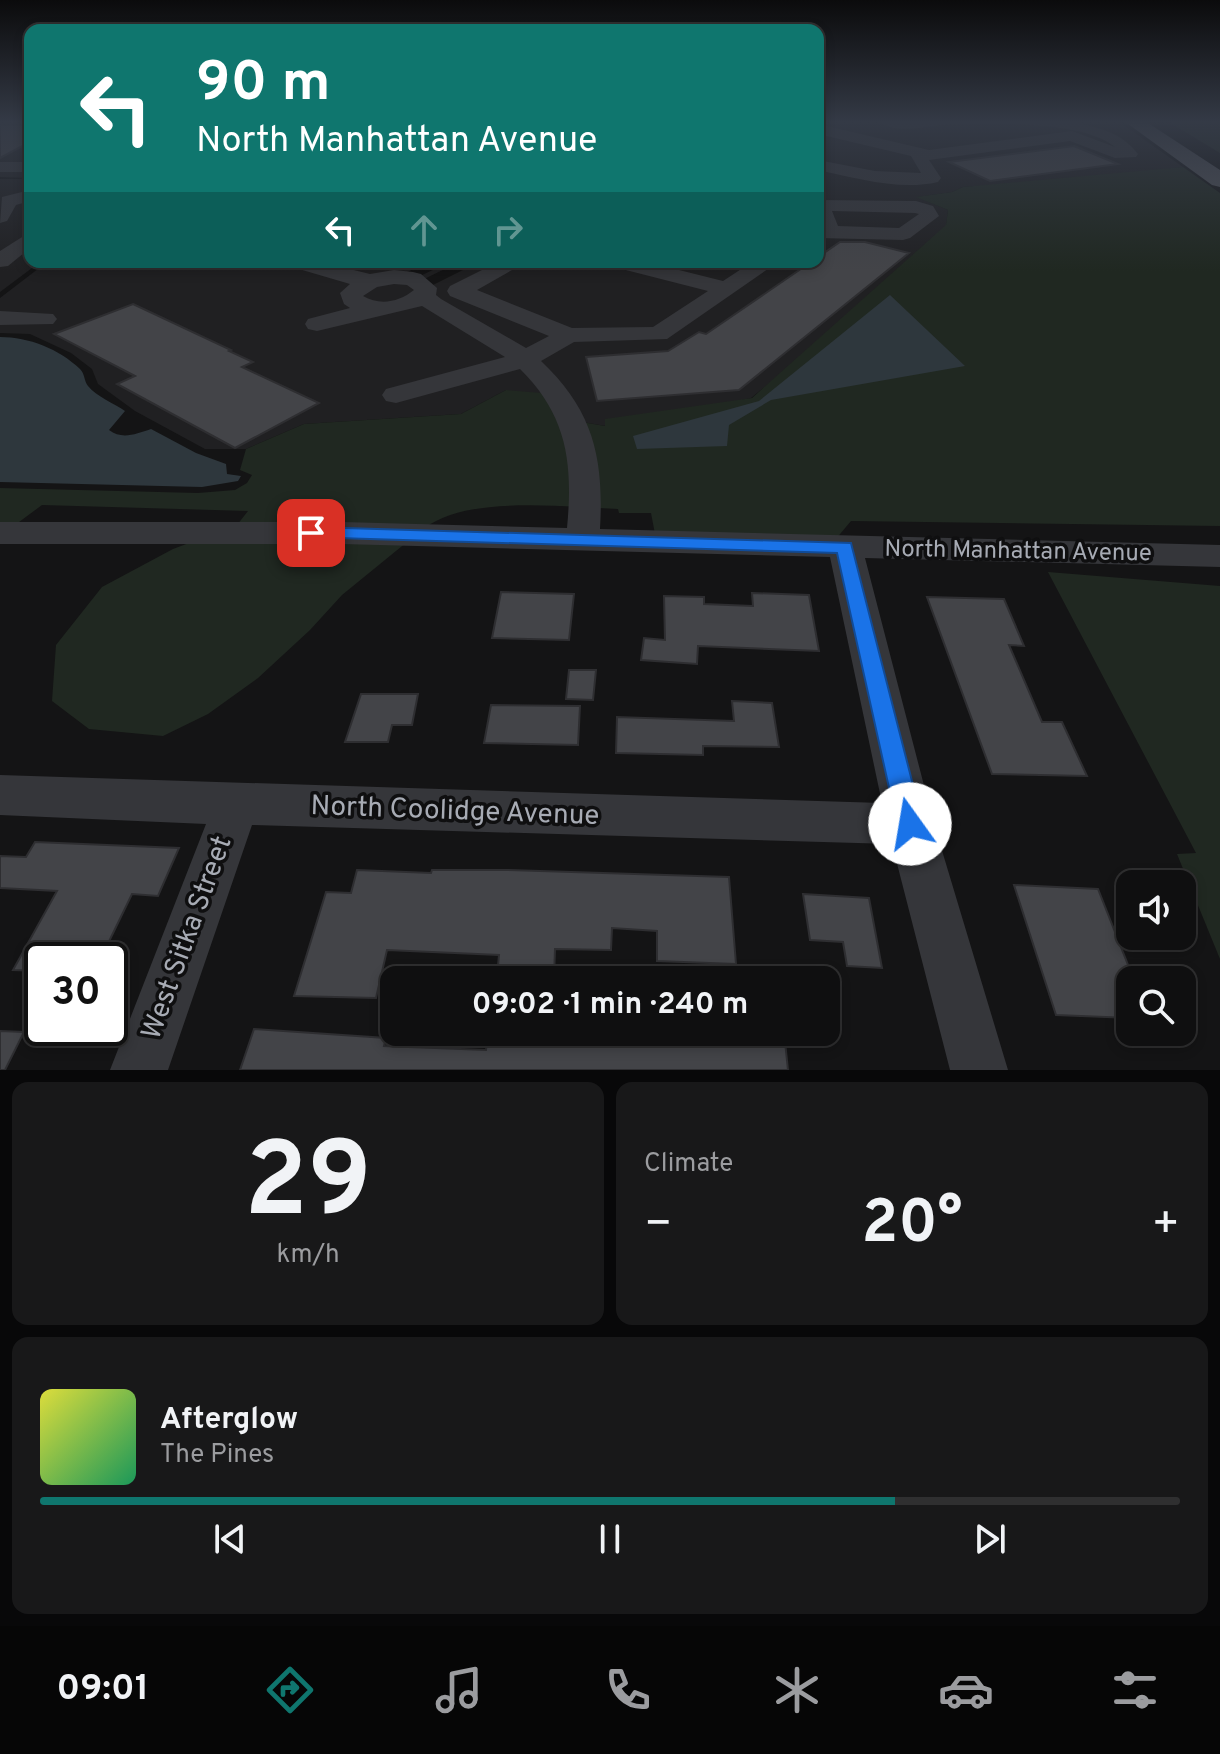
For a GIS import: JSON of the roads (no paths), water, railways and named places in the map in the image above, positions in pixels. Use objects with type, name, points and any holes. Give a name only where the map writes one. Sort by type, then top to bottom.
[{"type":"street","points":[[847,171],[913,180],[932,178],[928,171]]},
{"type":"street","points":[[0,217],[9,201],[24,197]]},
{"type":"street","points":[[824,205],[916,207],[926,210],[929,216],[903,234],[824,232]]},
{"type":"street","points":[[0,261],[24,243]]},
{"type":"street","points":[[313,268],[353,287],[424,287],[540,374],[566,412],[584,455],[583,540]]},
{"type":"street","points":[[353,287],[317,324],[387,308],[458,268]]},
{"type":"street","points":[[503,268],[458,291],[569,335],[658,334],[758,268]]},
{"type":"street","points":[[645,268],[726,289]]},
{"type":"street","points":[[353,287],[367,307],[387,308]]},
{"type":"street","points":[[0,318],[45,319]]},
{"type":"street","points":[[396,395],[524,360],[569,335]]},
{"type":"street","name":"North Manhattan Avenue","points":[[0,533],[342,533],[1220,556]]},
{"type":"street","points":[[845,548],[910,824],[979,1070]]},
{"type":"street","name":"North Coolidge Avenue","points":[[0,795],[236,805],[910,824]]},
{"type":"street","name":"West Sitka Street","points":[[139,1070],[236,805]]}]
